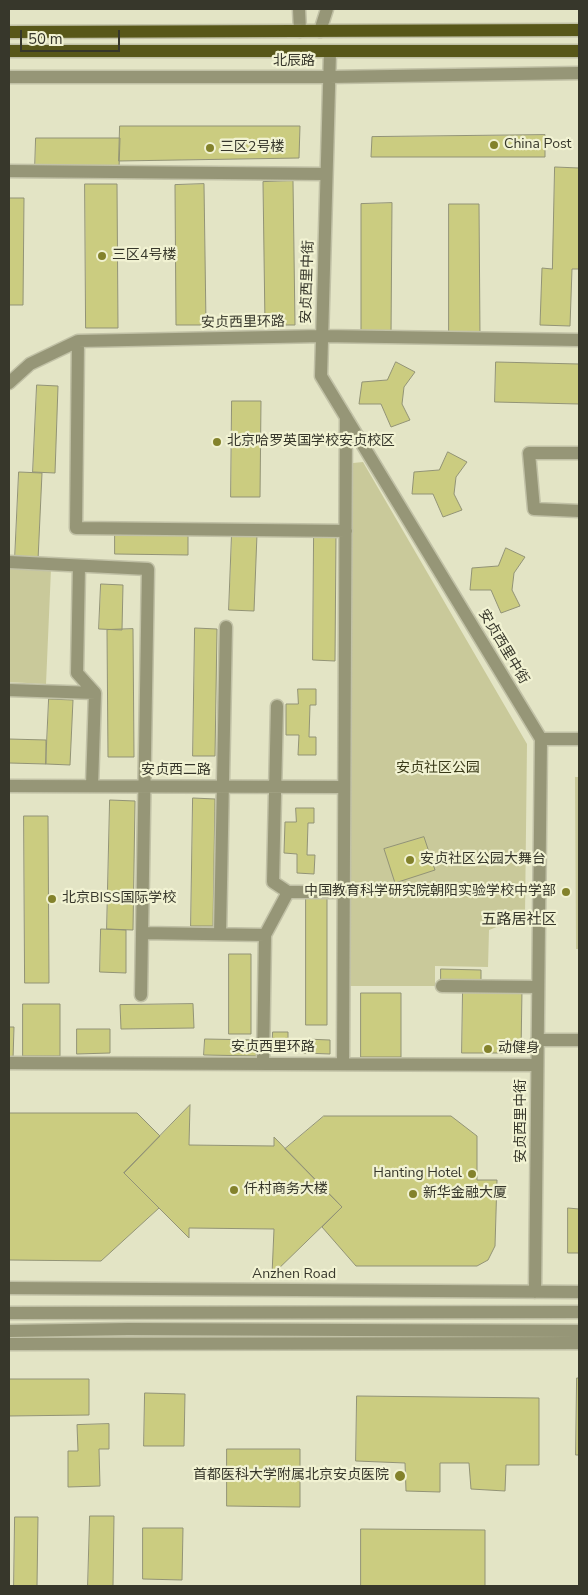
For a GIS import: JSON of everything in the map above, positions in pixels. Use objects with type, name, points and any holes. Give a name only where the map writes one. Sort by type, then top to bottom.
[{"type":"main road","points":[[9,32],[579,30]]},
{"type":"main road","name":"北辰路","points":[[9,52],[579,51]]},
{"type":"street","points":[[299,9],[300,31]]},
{"type":"street","points":[[320,31],[327,9]]},
{"type":"street","name":"安贞西里中街","points":[[330,52],[321,376],[541,739],[535,1292]]},
{"type":"street","name":"北辰路","points":[[9,77],[329,77],[579,73]]},
{"type":"street","points":[[9,171],[326,174]]},
{"type":"street","name":"安贞西里环路","points":[[9,383],[30,364],[78,341],[322,336],[579,340]]},
{"type":"street","points":[[78,341],[76,528],[346,531]]},
{"type":"street","points":[[343,1063],[346,417]]},
{"type":"street","points":[[579,453],[529,453],[534,510],[579,511]]},
{"type":"street","points":[[9,562],[148,569],[141,995]]},
{"type":"street","points":[[79,566],[77,673],[95,693],[92,786]]},
{"type":"street","points":[[220,934],[226,626]]},
{"type":"street","points":[[9,690],[95,693]]},
{"type":"street","points":[[277,706],[273,882],[288,892],[344,892]]},
{"type":"street","points":[[541,739],[579,740]]},
{"type":"street","name":"安贞西二路","points":[[9,786],[344,787]]},
{"type":"street","points":[[263,1063],[265,935],[288,892]]},
{"type":"street","points":[[142,933],[265,935]]},
{"type":"street","points":[[442,986],[538,987]]},
{"type":"street","points":[[537,1040],[579,1040]]},
{"type":"street","name":"安贞西里环路","points":[[9,1063],[537,1065]]},
{"type":"street","name":"Anzhen Road","points":[[9,1288],[579,1292]]},
{"type":"street","points":[[350,1312],[369,1291]]},
{"type":"street","points":[[9,1305],[15,1313],[579,1312]]},
{"type":"street","points":[[24,1344],[38,1330]]},
{"type":"street","points":[[404,1330],[418,1343]]},
{"type":"street","points":[[9,1331],[579,1331]]},
{"type":"street","points":[[9,1344],[579,1343]]},
{"type":"green space","name":"安贞社区公园","points":[[363,462],[527,744],[525,916],[489,930],[488,967],[435,966],[435,986],[348,986],[350,471],[353,463]]},
{"type":"green space","points":[[9,567],[51,569],[46,684],[9,682]]},
{"type":"green space","points":[[575,777],[579,777],[579,949],[576,949]]},
{"type":"building","name":"三区2号楼","points":[[120,126],[300,126],[299,158],[119,161]]},
{"type":"building","points":[[545,135],[545,157],[371,157],[372,137]]},
{"type":"building","points":[[36,138],[120,138],[119,169],[35,169]]},
{"type":"building","points":[[555,167],[579,168],[579,269],[572,269],[570,326],[540,325],[542,268],[552,269]]},
{"type":"building","points":[[293,181],[295,325],[265,325],[263,182]]},
{"type":"building","name":"三区4号楼","points":[[85,184],[117,184],[118,328],[86,328]]},
{"type":"building","points":[[204,184],[206,325],[176,325],[175,185]]},
{"type":"building","points":[[9,198],[24,198],[23,305],[9,305]]},
{"type":"building","points":[[392,203],[391,336],[361,335],[361,204]]},
{"type":"building","points":[[449,204],[479,204],[480,337],[449,337]]},
{"type":"building","points":[[396,362],[415,372],[404,387],[402,404],[410,420],[391,427],[381,404],[359,404],[362,382],[387,380]]},
{"type":"building","points":[[496,362],[579,364],[579,404],[495,402]]},
{"type":"building","points":[[37,385],[58,386],[55,473],[33,472]]},
{"type":"building","points":[[232,401],[261,401],[260,497],[231,497]]},
{"type":"building","points":[[448,452],[467,462],[456,477],[454,494],[462,510],[443,517],[433,494],[412,494],[414,472],[439,470]]},
{"type":"building","points":[[19,472],[42,473],[38,560],[15,559]]},
{"type":"building","points":[[232,533],[257,534],[254,611],[229,610]]},
{"type":"building","points":[[115,534],[188,535],[188,555],[115,554]]},
{"type":"building","points":[[314,534],[336,534],[335,661],[313,660]]},
{"type":"building","points":[[506,548],[525,557],[514,573],[512,590],[520,606],[501,613],[491,590],[470,590],[472,568],[498,566]]},
{"type":"building","points":[[101,584],[123,585],[122,630],[99,629]]},
{"type":"building","points":[[195,628],[217,629],[215,756],[193,756]]},
{"type":"building","points":[[133,629],[134,757],[108,757],[107,630]]},
{"type":"building","points":[[298,689],[316,689],[316,705],[310,705],[309,737],[316,737],[316,755],[298,755],[299,735],[286,735],[286,704],[298,704]]},
{"type":"building","points":[[49,699],[73,700],[70,765],[46,764]]},
{"type":"building","points":[[9,739],[46,740],[46,764],[9,763]]},
{"type":"building","points":[[193,798],[215,799],[213,926],[191,926]]},
{"type":"building","points":[[110,800],[135,801],[133,930],[107,929]]},
{"type":"building","points":[[296,808],[314,808],[314,823],[308,823],[307,855],[315,855],[314,874],[297,873],[297,854],[284,853],[285,822],[296,822]]},
{"type":"building","points":[[24,816],[48,816],[49,983],[25,983]]},
{"type":"building","name":"安贞社区公园大舞台","points":[[424,837],[435,870],[395,883],[384,849]]},
{"type":"building","points":[[306,897],[327,897],[327,1025],[306,1025]]},
{"type":"building","points":[[101,929],[126,930],[126,973],[100,972]]},
{"type":"building","points":[[229,954],[251,954],[251,1034],[229,1034]]},
{"type":"building","points":[[441,969],[481,970],[481,983],[441,982]]},
{"type":"building","points":[[463,988],[522,989],[521,1053],[462,1053]]},
{"type":"building","points":[[361,993],[401,993],[401,1057],[361,1057]]},
{"type":"building","points":[[23,1004],[60,1004],[60,1056],[23,1056]]},
{"type":"building","points":[[193,1004],[194,1028],[121,1029],[120,1005]]},
{"type":"building","points":[[9,1027],[14,1027],[13,1059],[9,1059]]},
{"type":"building","points":[[77,1029],[110,1029],[110,1053],[77,1054]]},
{"type":"building","points":[[273,1032],[288,1032],[288,1052],[272,1053]]},
{"type":"building","points":[[205,1039],[259,1040],[258,1056],[204,1055]]},
{"type":"building","points":[[305,1039],[330,1040],[330,1054],[304,1053]]},
{"type":"building","name":"仟村商务大楼","points":[[190,1105],[189,1145],[274,1146],[274,1137],[342,1207],[272,1275],[274,1229],[189,1228],[189,1238],[124,1173]]},
{"type":"building","points":[[9,1113],[137,1113],[160,1136],[124,1173],[159,1208],[101,1261],[9,1260]]},
{"type":"building","name":"新华金融大厦","points":[[324,1116],[451,1116],[477,1136],[477,1180],[497,1180],[495,1246],[488,1260],[477,1266],[356,1266],[322,1227],[342,1207],[285,1149]]},
{"type":"building","points":[[568,1208],[579,1209],[579,1253],[568,1253]]},
{"type":"building","points":[[577,1378],[579,1378],[579,1455],[576,1455]]},
{"type":"building","points":[[9,1379],[89,1379],[89,1415],[9,1416]]},
{"type":"building","points":[[145,1393],[185,1394],[184,1446],[144,1446]]},
{"type":"building","points":[[357,1396],[539,1398],[539,1465],[506,1465],[505,1491],[471,1489],[469,1463],[440,1463],[440,1492],[406,1491],[405,1463],[356,1461]]},
{"type":"building","points":[[109,1424],[109,1449],[99,1449],[100,1486],[68,1487],[68,1451],[78,1451],[77,1425]]},
{"type":"building","points":[[227,1449],[300,1449],[300,1507],[227,1506]]},
{"type":"building","points":[[90,1516],[114,1516],[113,1586],[88,1586]]},
{"type":"building","points":[[15,1517],[38,1517],[37,1586],[14,1586]]},
{"type":"building","points":[[143,1528],[183,1528],[182,1580],[143,1579]]},
{"type":"building","points":[[361,1529],[485,1530],[485,1586],[361,1586]]},
{"type":"place","name":"China Post","points":[[494,145]]},
{"type":"place","name":"三区2号楼","points":[[210,148]]},
{"type":"place","name":"三区4号楼","points":[[102,256]]},
{"type":"place","name":"北京哈罗英国学校安贞校区","points":[[217,442]]},
{"type":"place","name":"安贞社区公园大舞台","points":[[410,860]]},
{"type":"place","name":"中国教育科学研究院朝阳实验学校中学部","points":[[566,892]]},
{"type":"place","name":"北京BISS国际学校","points":[[52,899]]},
{"type":"place","name":"动健身","points":[[488,1049]]},
{"type":"place","name":"Hanting Hotel","points":[[472,1174]]},
{"type":"place","name":"仟村商务大楼","points":[[234,1190]]},
{"type":"place","name":"新华金融大厦","points":[[413,1194]]},
{"type":"place","name":"首都医科大学附属北京安贞医院","points":[[400,1476]]},
{"type":"district","name":"五路居社区","points":[[519,920]]}]
